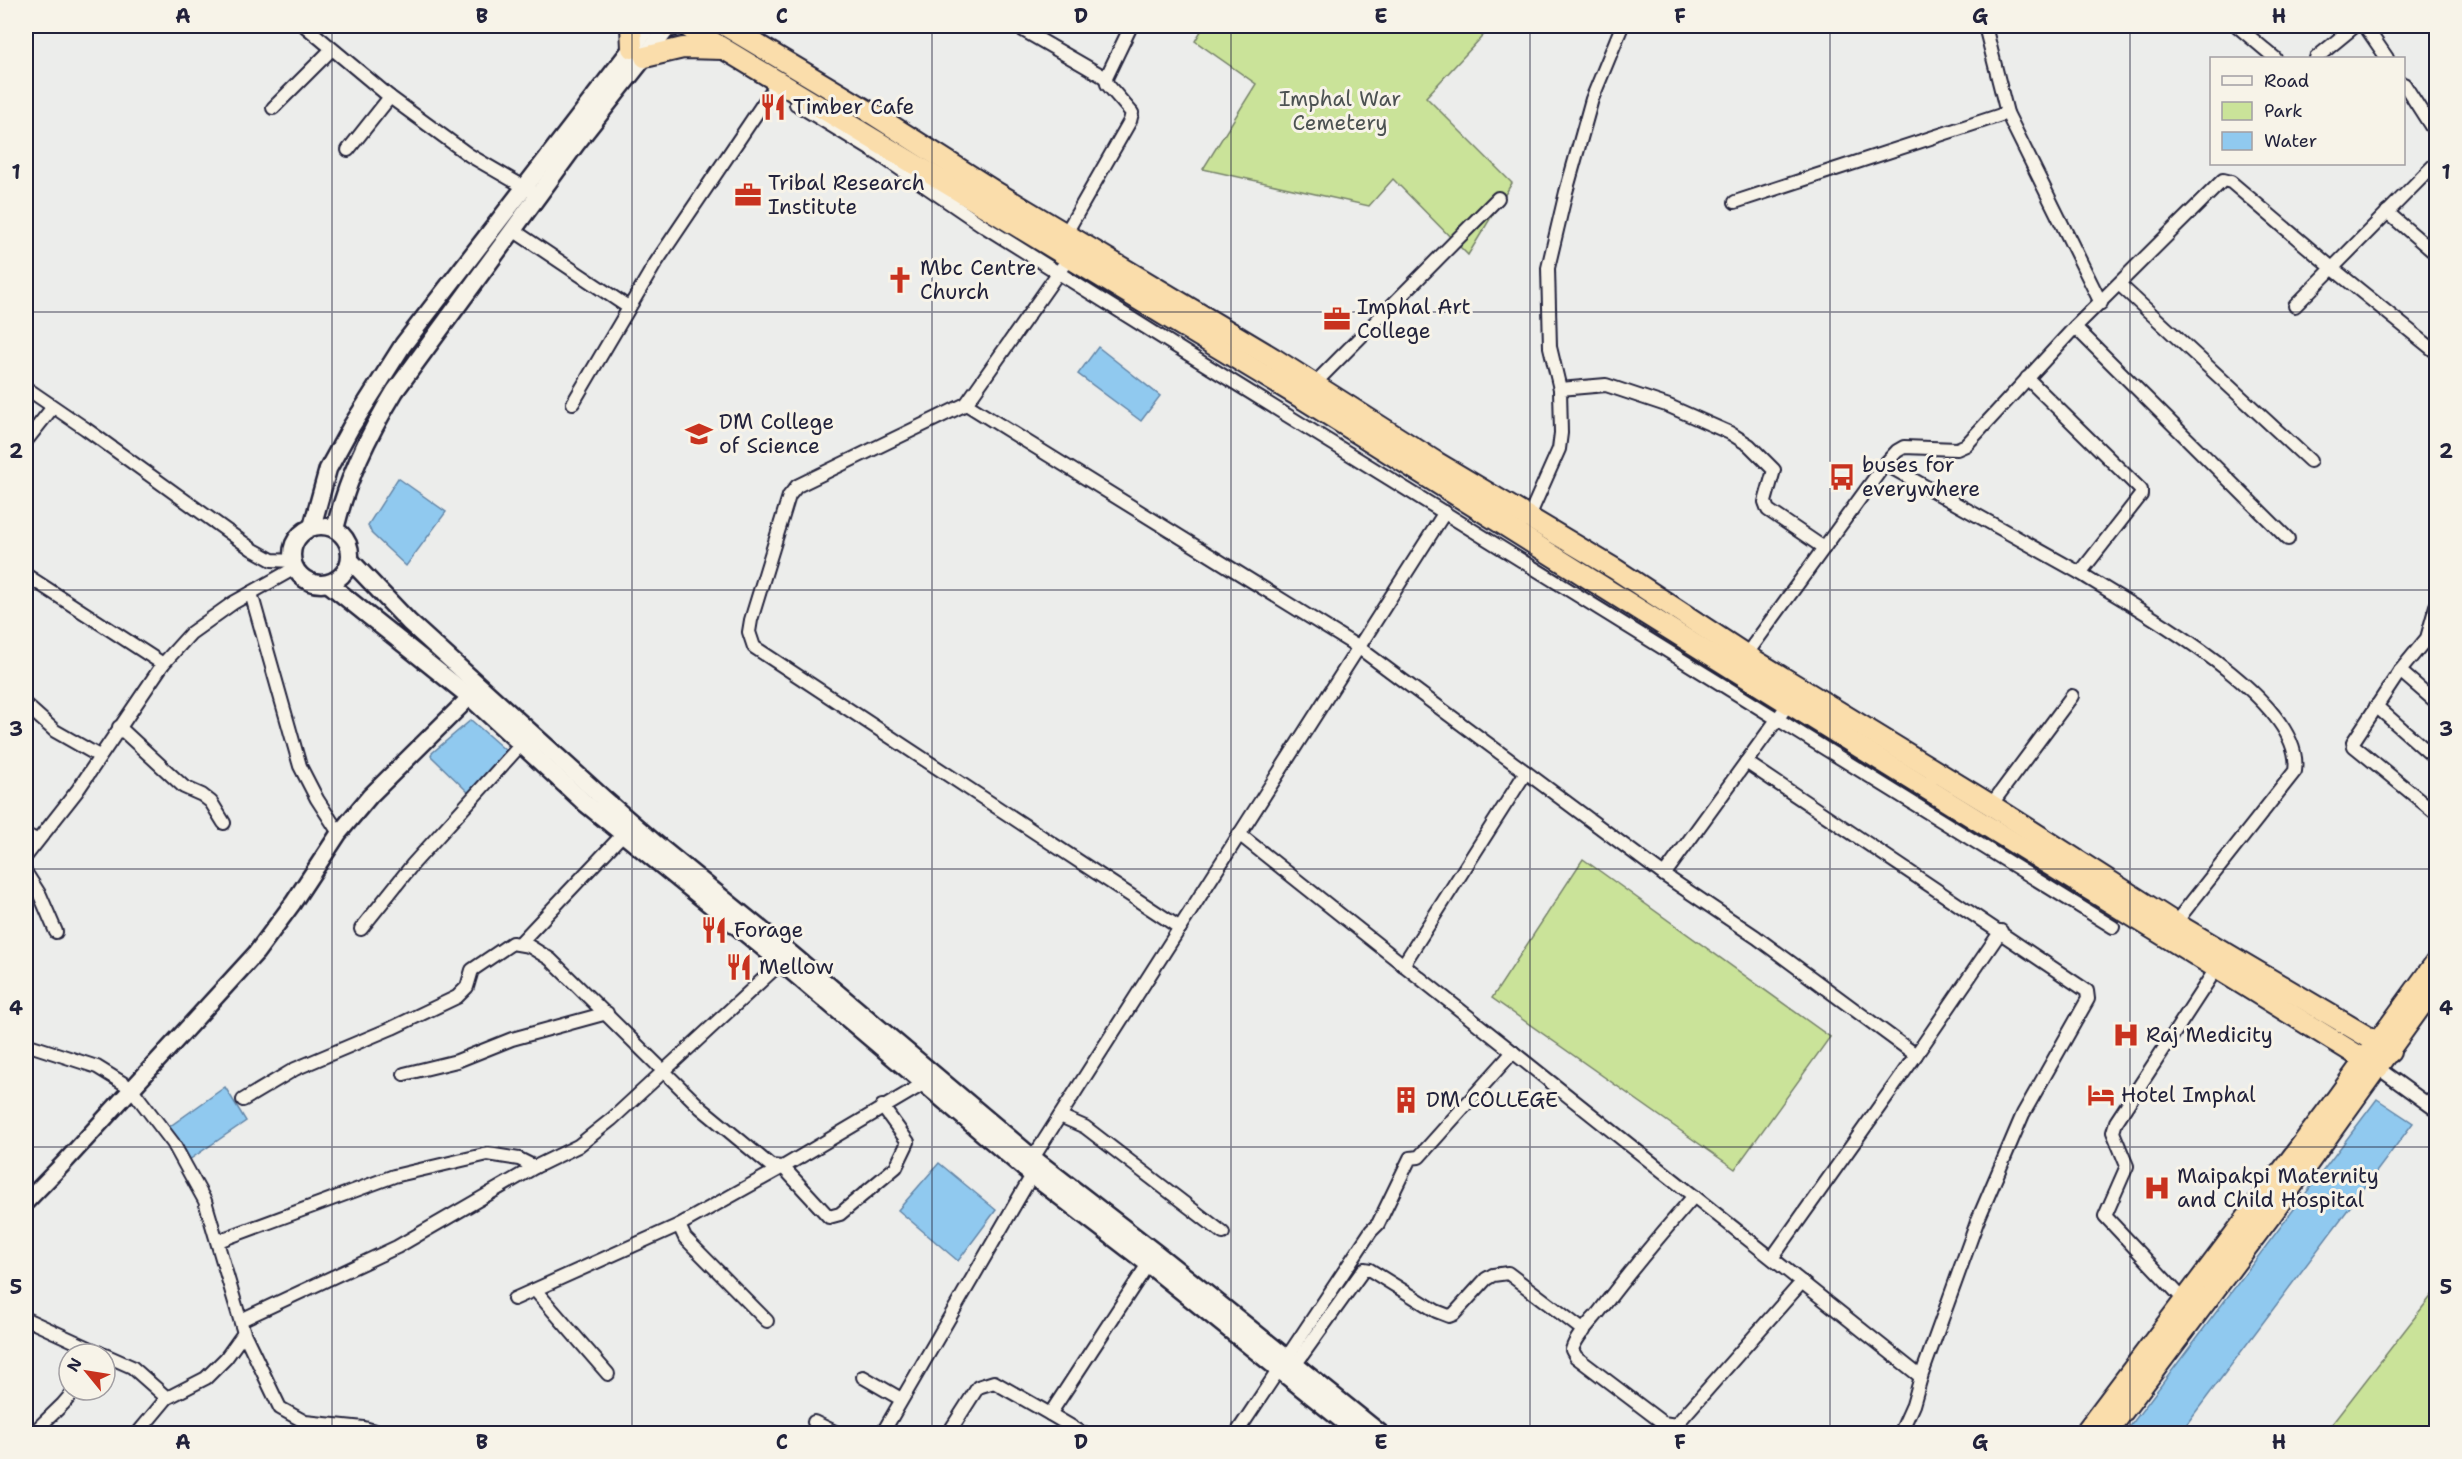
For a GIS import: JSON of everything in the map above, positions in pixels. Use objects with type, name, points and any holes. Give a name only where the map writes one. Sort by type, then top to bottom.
[{"type":"highway","points":[[631,26],[638,53],[683,48],[726,49]]},
{"type":"highway","points":[[686,26],[726,49],[776,85],[1064,265],[1305,400],[1789,703],[1991,805],[2378,1056]]},
{"type":"highway","points":[[726,26],[994,191],[1315,383],[1436,462],[1615,569],[2216,969],[2378,1056]]},
{"type":"highway","points":[[749,26],[788,63]]},
{"type":"highway","points":[[2106,1434],[2271,1215],[2378,1056],[2436,962]]},
{"type":"highway","points":[[2084,1434],[2185,1300],[2436,985]]},
{"type":"main road","points":[[335,529],[347,483],[375,424],[419,356],[576,144],[638,53],[649,26]]},
{"type":"main road","points":[[312,527],[328,469],[357,417],[403,345],[524,186],[638,53],[670,26]]},
{"type":"main road","points":[[329,584],[346,572],[350,560],[350,548],[335,529],[323,525],[312,527],[302,533],[295,542],[294,565],[301,576],[309,582],[329,584],[476,692]]},
{"type":"main road","points":[[350,560],[476,692],[623,834],[786,958],[923,1084],[1156,1253],[1287,1365],[1359,1434]]},
{"type":"main road","points":[[526,739],[621,814],[786,958],[1035,1166],[1148,1264],[1381,1434]]},
{"type":"street","points":[[305,26],[390,97],[469,154],[538,196]]},
{"type":"street","points":[[1016,26],[1106,78]]},
{"type":"street","points":[[1066,233],[1130,121],[1132,113],[1107,84],[1106,78],[1131,26]]},
{"type":"street","points":[[1520,534],[1559,449],[1561,433],[1560,389],[1550,347],[1548,268],[1592,99],[1622,26]]},
{"type":"street","points":[[1985,26],[2007,114],[2101,303]]},
{"type":"street","points":[[2237,26],[2274,57]]},
{"type":"street","points":[[2317,57],[2355,26]]},
{"type":"street","points":[[2365,26],[2386,57]]},
{"type":"street","points":[[273,108],[332,49]]},
{"type":"street","points":[[573,403],[628,308],[695,202],[776,85]]},
{"type":"street","points":[[2405,87],[2436,134]]},
{"type":"street","points":[[348,150],[390,97]]},
{"type":"street","points":[[1735,202],[2007,114]]},
{"type":"street","points":[[2295,306],[2436,162]]},
{"type":"street","points":[[1746,655],[1885,464],[1900,448],[1961,448],[2075,327],[2223,180],[2231,182],[2436,352]]},
{"type":"street","points":[[1315,383],[1498,198]]},
{"type":"street","points":[[2387,212],[2436,254]]},
{"type":"street","points":[[513,230],[628,308]]},
{"type":"street","points":[[1180,928],[788,670],[754,647],[750,640],[751,620],[792,491],[806,481],[966,404],[1064,265],[1185,352],[2113,927]]},
{"type":"street","points":[[2119,284],[2310,461]]},
{"type":"street","points":[[2075,327],[2288,539]]},
{"type":"street","points":[[2027,378],[2141,490],[2141,495],[2080,573]]},
{"type":"street","points":[[1560,389],[1606,385],[1669,406],[1730,433],[1749,445],[1773,466],[1775,472],[1765,502],[1768,510],[1824,548]]},
{"type":"street","points":[[26,388],[252,549],[272,560],[294,565]]},
{"type":"street","points":[[966,404],[1358,647],[1664,875],[1756,937],[1916,1055]]},
{"type":"street","points":[[26,441],[53,407]]},
{"type":"street","points":[[1885,464],[2080,573],[2208,654],[2237,676],[2266,706],[2294,747],[2295,771],[2175,923]]},
{"type":"street","points":[[882,1434],[1035,1166],[1060,1116],[1445,512]]},
{"type":"street","points":[[26,855],[31,838],[77,791],[162,664],[191,633],[294,565]]},
{"type":"street","points":[[26,575],[162,664]]},
{"type":"street","points":[[251,593],[300,766],[317,799],[339,833]]},
{"type":"street","points":[[2436,613],[2427,638],[2400,671],[2353,744],[2436,813]]},
{"type":"street","points":[[2400,671],[2436,702]]},
{"type":"street","points":[[26,1202],[256,953],[293,903],[339,833],[391,774],[476,692]]},
{"type":"street","points":[[1991,805],[2072,696]]},
{"type":"street","points":[[1664,875],[1789,703]]},
{"type":"street","points":[[26,705],[55,731],[99,756]]},
{"type":"street","points":[[2376,706],[2436,759]]},
{"type":"street","points":[[119,727],[184,788],[212,802],[224,823]]},
{"type":"street","points":[[361,929],[413,864],[526,739]]},
{"type":"street","points":[[1746,762],[2001,931],[2087,991],[2088,999],[2023,1114],[1977,1222],[1913,1405],[1900,1434]]},
{"type":"street","points":[[1403,965],[1526,772]]},
{"type":"street","points":[[520,943],[623,834]]},
{"type":"street","points":[[1239,834],[1921,1377]]},
{"type":"street","points":[[26,873],[40,895],[56,932]]},
{"type":"street","points":[[1772,1258],[2001,931]]},
{"type":"street","points":[[243,1100],[295,1069],[392,1028],[456,997],[467,987],[472,970],[505,946],[520,943],[550,959],[701,1108],[764,1161],[771,1166],[783,1167],[829,1217],[840,1214],[896,1167],[908,1143],[882,1106]]},
{"type":"street","points":[[241,1320],[397,1247],[535,1167],[578,1146],[594,1134],[786,958]]},
{"type":"street","points":[[2185,1300],[2105,1216],[2127,1166],[2113,1132],[2116,1122],[2216,969]]},
{"type":"street","points":[[404,1074],[457,1061],[512,1040],[607,1013]]},
{"type":"street","points":[[26,1044],[97,1067],[130,1088],[173,1143],[205,1201],[244,1333],[280,1408],[320,1429],[364,1428],[385,1434]]},
{"type":"street","points":[[1287,1365],[1371,1231],[1378,1224],[1410,1158],[1419,1157],[1513,1052]]},
{"type":"street","points":[[2378,1056],[2436,1110]]},
{"type":"street","points":[[514,1299],[679,1225],[783,1167],[882,1106],[923,1084]]},
{"type":"street","points":[[1060,1116],[1085,1126],[1223,1233]]},
{"type":"street","points":[[218,1241],[394,1176],[488,1154],[519,1159],[535,1167]]},
{"type":"street","points":[[1694,1196],[1637,1262],[1584,1331],[1572,1350],[1576,1357],[1663,1423],[1676,1425],[1802,1282]]},
{"type":"street","points":[[679,1225],[685,1238],[767,1321]]},
{"type":"street","points":[[1050,1414],[1148,1264]]},
{"type":"street","points":[[1236,1434],[1287,1365],[1364,1269],[1370,1270],[1436,1311],[1449,1316],[1454,1314],[1493,1275],[1508,1273],[1584,1331]]},
{"type":"street","points":[[535,1290],[608,1374]]},
{"type":"street","points":[[26,1319],[75,1342]]},
{"type":"street","points":[[137,1434],[167,1398],[206,1378],[226,1358],[244,1333]]},
{"type":"street","points":[[117,1361],[132,1367],[167,1398]]},
{"type":"street","points":[[863,1377],[901,1399]]},
{"type":"street","points":[[948,1434],[978,1387],[994,1382],[1084,1434]]},
{"type":"street","points":[[32,1434],[65,1402]]},
{"type":"street","points":[[814,1422],[839,1434]]},
{"type":"green space","name":"Imphal War Cemetery","points":[[1204,26],[1492,26],[1426,97],[1512,183],[1468,255],[1393,179],[1369,206],[1203,169],[1256,84],[1195,41]]},
{"type":"green space","points":[[1583,859],[1830,1037],[1735,1169],[1492,998]]},
{"type":"green space","points":[[2436,1290],[2436,1433],[2325,1433]]},
{"type":"water","points":[[1098,347],[1160,396],[1141,421],[1078,374]]},
{"type":"water","points":[[398,478],[446,512],[406,566],[372,534],[368,525]]},
{"type":"water","points":[[471,720],[506,751],[470,794],[431,756]]},
{"type":"water","points":[[225,1087],[246,1121],[189,1160],[169,1127]]},
{"type":"water","points":[[2377,1099],[2413,1123],[2180,1433],[2125,1433]]},
{"type":"water","points":[[939,1163],[996,1210],[958,1261],[898,1210]]},
{"type":"place","name":"Timber Cafe","points":[[773,107]]},
{"type":"place","name":"Tribal Research Institute","points":[[748,195]]},
{"type":"place","name":"Mbc Centre Church","points":[[900,280]]},
{"type":"place","name":"Imphal Art College","points":[[1337,319]]},
{"type":"place","name":"DM College of Science","points":[[699,434]]},
{"type":"place","name":"buses for everywhere","points":[[1842,477]]},
{"type":"place","name":"Forage","points":[[714,930]]},
{"type":"place","name":"Mellow","points":[[739,967]]},
{"type":"place","name":"Raj Medicity","points":[[2126,1035]]},
{"type":"place","name":"Hotel Imphal","points":[[2101,1095]]},
{"type":"place","name":"DM COLLEGE","points":[[1406,1100]]},
{"type":"place","name":"Maipakpi Maternity and Child Hospital","points":[[2157,1188]]}]
